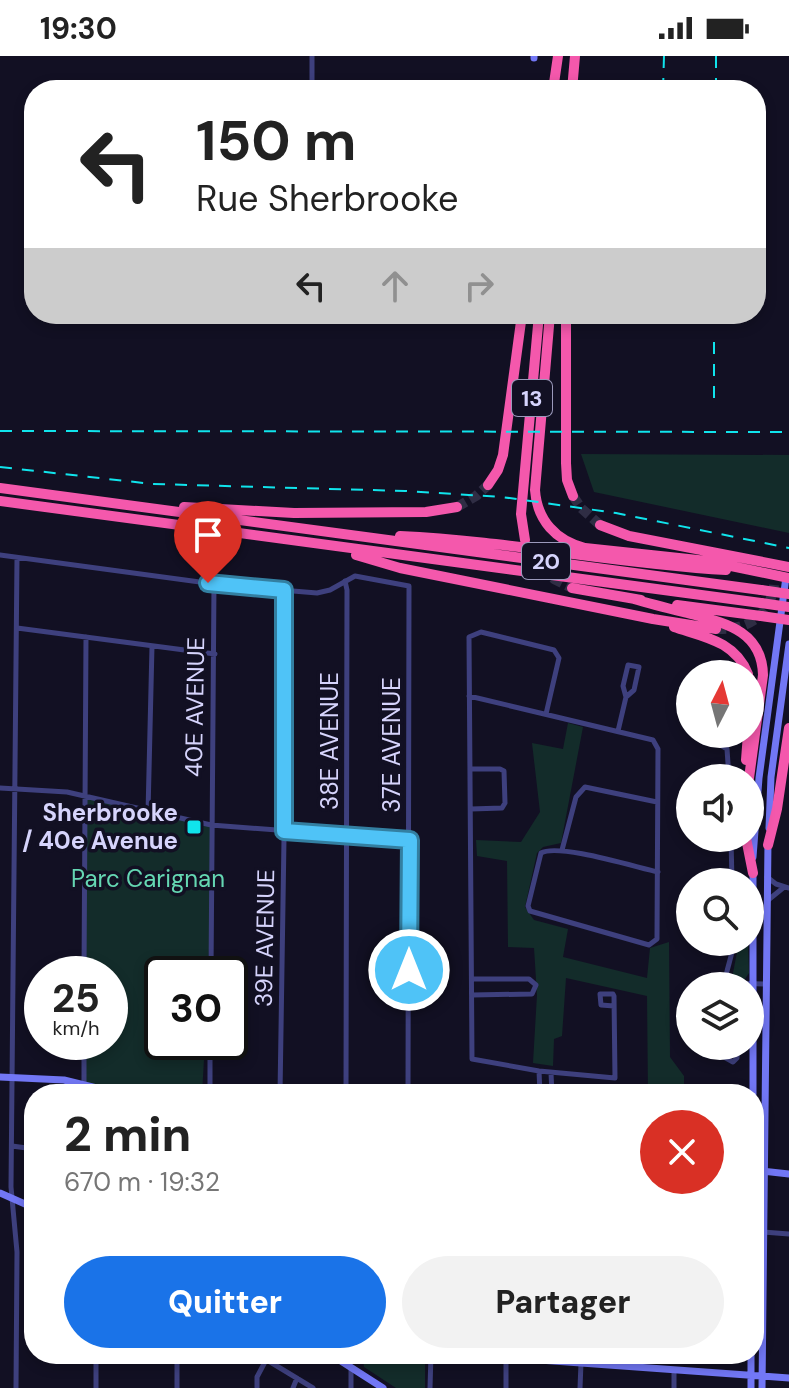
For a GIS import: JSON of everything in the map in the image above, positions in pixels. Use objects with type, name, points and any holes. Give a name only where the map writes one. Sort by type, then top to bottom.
[{"type":"highway","points":[[555,80],[561,56]]},
{"type":"highway","points":[[560,80],[561,56]]},
{"type":"highway","points":[[575,80],[577,56]]},
{"type":"highway","points":[[488,485],[503,455],[521,324]]},
{"type":"highway","name":"13","points":[[525,540],[521,521],[538,324]]},
{"type":"highway","name":"13","points":[[549,324],[535,495],[541,516],[553,532],[571,544],[604,551],[707,561],[753,571]]},
{"type":"highway","points":[[566,324],[566,469],[573,496]]},
{"type":"highway","name":"20","points":[[0,488],[789,594]]},
{"type":"highway","name":"20","points":[[0,501],[789,607]]},
{"type":"highway","points":[[145,508],[215,507],[294,513],[426,512],[457,507]]},
{"type":"highway","points":[[600,525],[629,536],[783,576]]},
{"type":"highway","points":[[330,533],[456,539],[642,563],[783,576]]},
{"type":"highway","points":[[323,546],[400,568],[716,629]]},
{"type":"highway","points":[[572,588],[789,620]]},
{"type":"highway","points":[[634,599],[730,625],[745,633],[755,644],[763,675],[750,764]]},
{"type":"highway","points":[[653,619],[721,643],[740,660]]},
{"type":"highway","points":[[768,845],[777,809],[789,728]]},
{"type":"main road","points":[[753,868],[758,788],[783,576]]},
{"type":"main road","points":[[789,644],[771,777],[764,1171],[789,1174]]},
{"type":"main road","points":[[753,1084],[754,1060]]},
{"type":"main road","points":[[0,1077],[64,1080],[77,1084]]},
{"type":"main road","points":[[0,1193],[24,1203]]},
{"type":"main road","points":[[345,1364],[383,1388]]},
{"type":"main road","points":[[351,1364],[351,1368]]},
{"type":"main road","points":[[594,1364],[789,1378]]},
{"type":"main road","points":[[751,1364],[751,1388]]},
{"type":"main road","points":[[762,1364],[762,1388]]},
{"type":"street","points":[[312,56],[312,80]]},
{"type":"street","points":[[0,555],[214,584],[321,593],[345,581]]},
{"type":"street","points":[[16,1388],[17,1252],[12,1198],[12,1146],[17,558]]},
{"type":"street","name":"37E AVENUE","points":[[345,581],[359,576],[406,584],[410,588],[408,1084]]},
{"type":"street","name":"38E AVENUE","points":[[345,581],[349,835],[346,1084]]},
{"type":"street","name":"40E AVENUE","points":[[211,956],[214,584]]},
{"type":"street","name":"39E AVENUE","points":[[280,1084],[284,590]]},
{"type":"street","points":[[17,628],[215,654]]},
{"type":"street","points":[[546,714],[559,658],[554,650],[481,632],[469,637],[472,1059],[551,1073],[615,1078],[614,1006]]},
{"type":"street","points":[[84,956],[86,637]]},
{"type":"street","points":[[148,813],[152,646]]},
{"type":"street","points":[[618,731],[626,697],[623,686],[628,665],[639,667],[634,690],[626,697]]},
{"type":"street","points":[[469,696],[653,740],[658,749],[657,802],[658,872],[657,939],[649,945],[530,911],[528,906],[541,853],[545,850],[562,850],[658,872]]},
{"type":"street","points":[[470,769],[504,771],[505,787],[502,808],[471,809]]},
{"type":"street","points":[[562,850],[576,797],[585,787],[657,802]]},
{"type":"street","points":[[0,788],[84,795],[148,813],[211,825],[410,840]]},
{"type":"street","points":[[767,877],[787,888],[767,901]]},
{"type":"street","points":[[472,979],[529,979],[536,985],[532,994],[472,995]]},
{"type":"street","points":[[84,1060],[84,1084]]},
{"type":"street","points":[[210,1060],[210,1084]]},
{"type":"street","points":[[539,1071],[540,1084]]},
{"type":"street","points":[[551,1073],[552,1084]]},
{"type":"street","points":[[12,1146],[24,1148]]},
{"type":"street","points":[[764,1232],[789,1234]]},
{"type":"street","points":[[96,1364],[96,1388]]},
{"type":"street","points":[[177,1364],[177,1388]]},
{"type":"street","points":[[257,1387],[257,1377],[264,1364]]},
{"type":"street","points":[[273,1364],[313,1388]]},
{"type":"street","points":[[430,1388],[431,1364]]},
{"type":"street","points":[[506,1364],[506,1388]]},
{"type":"street","points":[[580,1388],[581,1364]]},
{"type":"street","points":[[351,1368],[351,1388]]},
{"type":"street","points":[[674,1370],[674,1388]]},
{"type":"street","points":[[293,1388],[297,1378]]},
{"type":"green space","points":[[581,454],[789,455],[789,533],[594,492]]},
{"type":"green space","points":[[568,723],[583,727],[561,843],[543,847],[537,853],[525,907],[534,920],[568,929],[563,957],[647,978],[650,948],[669,942],[670,1057],[684,1076],[684,1084],[648,1084],[647,996],[566,978],[562,1036],[554,1039],[553,1066],[533,1063],[537,995],[534,948],[508,947],[507,861],[477,856],[476,840],[521,842],[540,812],[532,743],[563,749]]},
{"type":"green space","name":"Parc Carignan","points":[[84,796],[214,827],[209,956],[144,956],[144,1060],[204,1060],[203,1084],[85,1084],[84,1060],[128,1060],[128,956],[84,956]]},
{"type":"green space","points":[[736,956],[748,956],[749,972],[733,972]]},
{"type":"green space","points":[[364,1364],[425,1364],[425,1388],[396,1388]]},
{"type":"tunnel","points":[[457,507],[488,485]]},
{"type":"tunnel","points":[[573,496],[600,525]]},
{"type":"tunnel","points":[[533,556],[554,579],[572,588]]},
{"type":"tunnel","points":[[716,629],[738,627],[755,619],[768,606],[774,585]]},
{"type":"railway","points":[[663,80],[664,56]]},
{"type":"railway","points":[[716,56],[716,80]]},
{"type":"railway","points":[[714,333],[714,398]]},
{"type":"railway","points":[[0,431],[789,432]]},
{"type":"railway","points":[[0,467],[153,484],[502,497],[616,513],[789,548]]},
{"type":"place","name":"Sherbrooke / 40e Avenue","points":[[194,827]]},
{"type":"route","points":[[208,583],[284,590],[284,831],[410,840],[409,970]]}]
